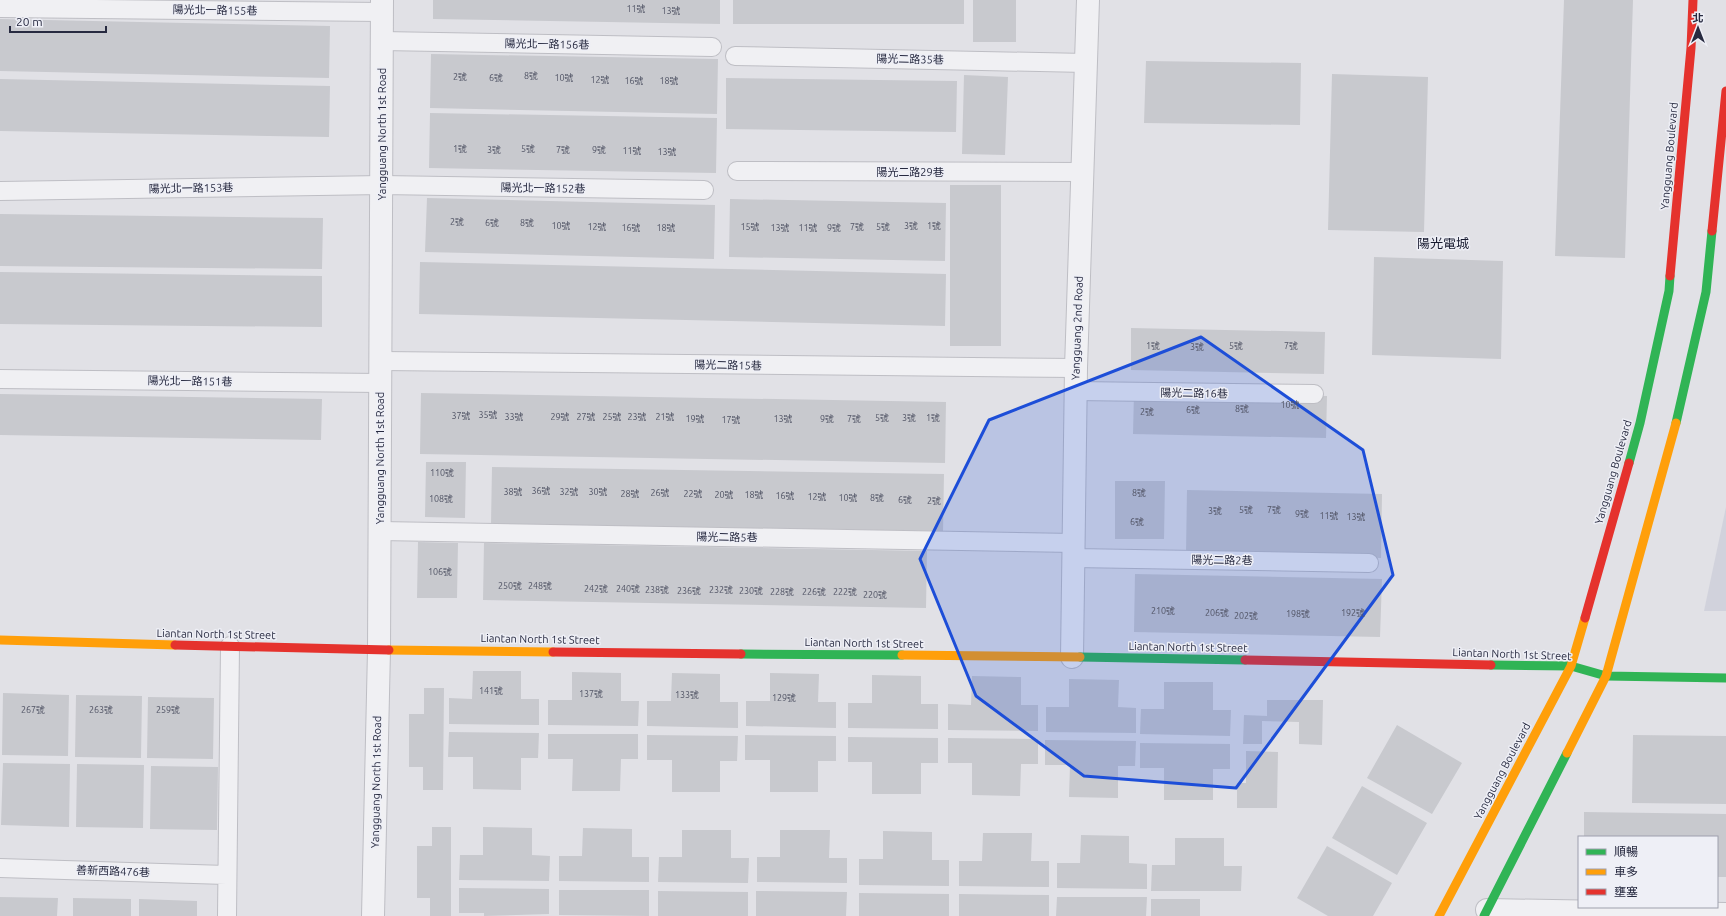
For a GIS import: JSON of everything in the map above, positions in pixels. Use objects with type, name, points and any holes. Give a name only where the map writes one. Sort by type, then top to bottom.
[{"type":"street","name":"Yangguang 2nd Road","points":[[1072,657],[1075,391],[1088,0]]},
{"type":"street","name":"Yangguang Boulevard","points":[[1439,916],[1571,666],[1640,423],[1669,291],[1691,48],[1693,0]]},
{"type":"street","name":"Yangguang North 1st Road","points":[[373,916],[379,650],[382,6]]},
{"type":"street","points":[[1726,91],[1706,292],[1674,433],[1606,676],[1485,913],[1726,914]]},
{"type":"street","name":"Liantan North 1st Street","points":[[0,640],[379,650],[1072,657],[1571,666],[1606,676],[1726,678]]},
{"type":"lane","name":"陽光北一路155巷","points":[[0,8],[382,6]]},
{"type":"lane","name":"陽光北一路156巷","points":[[382,41],[712,47]]},
{"type":"lane","name":"陽光二路35巷","points":[[735,56],[1086,63]]},
{"type":"lane","name":"陽光二路29巷","points":[[737,171],[1083,172]]},
{"type":"lane","name":"陽光北一路152巷","points":[[382,185],[704,190]]},
{"type":"lane","name":"陽光北一路153巷","points":[[0,191],[382,185]]},
{"type":"lane","name":"陽光二路15巷","points":[[381,361],[1076,368]]},
{"type":"lane","name":"陽光北一路151巷","points":[[0,379],[381,383]]},
{"type":"lane","name":"陽光二路16巷","points":[[1075,391],[1314,394]]},
{"type":"lane","name":"陽光二路5巷","points":[[380,531],[1074,551]]},
{"type":"lane","name":"陽光二路2巷","points":[[1074,551],[1369,562]]},
{"type":"lane","points":[[227,916],[226,875],[230,646]]},
{"type":"lane","name":"善新西路476巷","points":[[0,868],[226,875]]},
{"type":"highlighted area","points":[[1201,337],[1363,450],[1393,575],[1236,788],[1084,776],[976,696],[920,559],[989,420]]},
{"type":"shaded area","points":[[1726,507],[1726,611],[1704,611]]},
{"type":"building","points":[[433,0],[720,0],[720,24],[433,19]]},
{"type":"building","points":[[733,0],[964,0],[964,24],[733,24]]},
{"type":"building","points":[[973,0],[1016,0],[1016,42],[973,42]]},
{"type":"building","points":[[1564,0],[1633,0],[1625,258],[1555,256]]},
{"type":"building","points":[[0,19],[330,26],[329,78],[0,71]]},
{"type":"building","points":[[431,54],[718,59],[717,114],[430,108]]},
{"type":"building","points":[[1146,61],[1301,63],[1300,125],[1144,123]]},
{"type":"building","points":[[1332,74],[1428,77],[1424,232],[1328,230]]},
{"type":"building","points":[[964,75],[1008,77],[1005,155],[962,154]]},
{"type":"building","points":[[726,78],[957,81],[956,132],[726,129]]},
{"type":"building","points":[[0,79],[330,86],[329,137],[0,131]]},
{"type":"building","points":[[430,113],[717,118],[716,173],[429,168]]},
{"type":"building","points":[[950,185],[1001,185],[1001,346],[950,346]]},
{"type":"building","points":[[427,198],[715,205],[714,259],[425,252]]},
{"type":"building","points":[[730,199],[946,203],[945,261],[729,257]]},
{"type":"building","points":[[0,214],[323,218],[322,269],[0,266]]},
{"type":"building","points":[[1374,257],[1503,261],[1501,359],[1372,355]]},
{"type":"building","points":[[420,262],[946,274],[945,326],[419,314]]},
{"type":"building","points":[[0,272],[322,276],[322,327],[0,324]]},
{"type":"building","points":[[1131,328],[1325,332],[1324,374],[1131,370]]},
{"type":"building","points":[[421,393],[946,402],[945,463],[420,454]]},
{"type":"building","points":[[1134,393],[1327,396],[1326,438],[1133,434]]},
{"type":"building","points":[[0,394],[322,399],[321,440],[0,435]]},
{"type":"building","points":[[426,462],[466,462],[465,518],[425,517]]},
{"type":"building","points":[[492,467],[944,474],[943,531],[491,524]]},
{"type":"building","points":[[1115,481],[1165,481],[1164,539],[1115,539]]},
{"type":"building","points":[[1187,490],[1382,494],[1381,558],[1186,553]]},
{"type":"building","points":[[418,542],[458,543],[457,598],[417,598]]},
{"type":"building","points":[[484,543],[927,551],[926,608],[483,600]]},
{"type":"building","points":[[1135,574],[1382,579],[1380,637],[1134,632]]},
{"type":"building","points":[[473,671],[521,671],[521,699],[539,699],[539,725],[449,724],[449,698],[472,699]]},
{"type":"building","points":[[572,672],[621,673],[621,701],[639,701],[638,726],[548,725],[548,700],[572,700]]},
{"type":"building","points":[[672,673],[720,674],[720,702],[738,702],[738,728],[647,726],[647,701],[671,701]]},
{"type":"building","points":[[770,673],[819,674],[818,702],[836,702],[836,728],[746,726],[746,701],[770,701]]},
{"type":"building","points":[[872,675],[921,676],[921,704],[938,704],[938,729],[848,728],[848,703],[872,703]]},
{"type":"building","points":[[972,676],[1021,677],[1021,705],[1038,705],[1038,731],[948,730],[948,704],[971,705]]},
{"type":"building","points":[[1069,679],[1119,680],[1118,707],[1136,708],[1136,733],[1046,732],[1046,707],[1069,707]]},
{"type":"building","points":[[1164,682],[1213,682],[1213,710],[1231,710],[1230,736],[1140,734],[1141,709],[1164,709]]},
{"type":"building","points":[[424,688],[444,688],[443,790],[423,790],[423,767],[409,767],[409,714],[424,714]]},
{"type":"building","points":[[3,693],[69,695],[68,756],[2,755]]},
{"type":"building","points":[[76,695],[142,696],[141,758],[75,757]]},
{"type":"building","points":[[148,697],[214,698],[213,759],[147,758]]},
{"type":"building","points":[[1267,700],[1323,700],[1322,745],[1299,744],[1299,722],[1262,721],[1262,744],[1243,744],[1244,715],[1267,716]]},
{"type":"building","points":[[1397,725],[1462,763],[1432,814],[1367,778]]},
{"type":"building","points":[[449,732],[539,733],[538,758],[521,758],[521,790],[473,789],[473,757],[448,757]]},
{"type":"building","points":[[548,734],[638,734],[638,759],[621,759],[620,791],[572,791],[573,759],[548,759]]},
{"type":"building","points":[[647,735],[738,736],[737,761],[720,761],[720,792],[672,792],[672,760],[647,760]]},
{"type":"building","points":[[745,735],[836,736],[836,761],[818,761],[818,792],[770,792],[770,760],[745,760]]},
{"type":"building","points":[[1633,735],[1726,736],[1726,804],[1632,803]]},
{"type":"building","points":[[848,737],[938,738],[938,763],[921,763],[921,794],[872,794],[872,762],[848,762]]},
{"type":"building","points":[[948,738],[1038,739],[1038,764],[1021,764],[1020,796],[972,795],[972,763],[948,763]]},
{"type":"building","points":[[1045,740],[1136,741],[1135,766],[1118,766],[1118,798],[1069,797],[1070,765],[1045,765]]},
{"type":"building","points":[[1140,743],[1230,744],[1230,769],[1213,769],[1213,800],[1164,800],[1164,768],[1140,768]]},
{"type":"building","points":[[1246,751],[1278,752],[1277,808],[1237,808],[1237,783],[1246,783]]},
{"type":"building","points":[[3,763],[70,764],[69,827],[1,825]]},
{"type":"building","points":[[77,764],[144,765],[143,828],[76,827]]},
{"type":"building","points":[[151,766],[218,767],[217,830],[150,829]]},
{"type":"building","points":[[1362,786],[1427,823],[1397,875],[1332,838]]},
{"type":"building","points":[[1584,812],[1726,814],[1726,877],[1718,877],[1718,836],[1584,836]]},
{"type":"building","points":[[432,827],[451,827],[451,916],[430,916],[430,898],[417,898],[417,846],[432,846]]},
{"type":"building","points":[[483,827],[532,828],[532,855],[550,856],[549,881],[459,880],[460,855],[483,855]]},
{"type":"building","points":[[583,828],[632,829],[632,857],[649,857],[649,882],[559,881],[559,856],[582,856]]},
{"type":"building","points":[[682,830],[731,830],[731,858],[749,858],[748,883],[658,882],[659,857],[682,857]]},
{"type":"building","points":[[780,830],[830,830],[829,858],[847,858],[847,883],[757,882],[757,857],[780,857]]},
{"type":"building","points":[[883,831],[932,832],[932,860],[949,860],[949,886],[859,885],[859,859],[883,859]]},
{"type":"building","points":[[983,833],[1032,833],[1031,861],[1049,861],[1049,887],[959,886],[959,861],[982,861]]},
{"type":"building","points":[[1081,835],[1129,836],[1129,863],[1147,864],[1147,889],[1057,888],[1057,863],[1080,863]]},
{"type":"building","points":[[1175,838],[1224,838],[1224,866],[1242,866],[1241,891],[1151,891],[1152,865],[1175,865]]},
{"type":"building","points":[[1327,846],[1392,883],[1373,916],[1328,916],[1297,898]]},
{"type":"building","points":[[459,888],[549,889],[549,914],[484,916],[484,913],[459,913]]},
{"type":"building","points":[[559,890],[649,890],[649,916],[559,915]]},
{"type":"building","points":[[658,891],[748,892],[748,916],[658,916]]},
{"type":"building","points":[[756,891],[847,892],[846,916],[756,916]]},
{"type":"building","points":[[859,893],[949,894],[949,916],[859,916]]},
{"type":"building","points":[[959,894],[1049,895],[1049,916],[959,916]]},
{"type":"building","points":[[0,897],[58,898],[57,916],[0,916]]},
{"type":"building","points":[[1057,897],[1147,897],[1146,916],[1056,916]]},
{"type":"building","points":[[73,898],[131,899],[131,916],[73,916]]},
{"type":"building","points":[[139,899],[197,901],[197,916],[139,916]]},
{"type":"building","points":[[1151,899],[1200,899],[1200,916],[1151,916]]},
{"type":"traffic: fast","points":[[1676,423],[1706,292],[1712,231]]},
{"type":"traffic: fast","points":[[1629,463],[1640,423],[1669,291],[1670,276]]},
{"type":"traffic: fast","points":[[741,654],[902,655]]},
{"type":"traffic: fast","points":[[1080,657],[1245,660]]},
{"type":"traffic: fast","points":[[1491,665],[1571,666],[1606,676],[1726,678]]},
{"type":"traffic: fast","points":[[1484,916],[1567,753]]},
{"type":"traffic: slow","points":[[1567,753],[1606,676],[1676,423]]},
{"type":"traffic: slow","points":[[1439,916],[1571,666],[1585,618]]},
{"type":"traffic: slow","points":[[0,640],[175,645]]},
{"type":"traffic: slow","points":[[389,650],[553,652]]},
{"type":"traffic: slow","points":[[902,655],[1080,657]]},
{"type":"traffic: jam","points":[[1670,276],[1691,48],[1693,0]]},
{"type":"traffic: jam","points":[[1712,231],[1726,91]]},
{"type":"traffic: jam","points":[[1585,618],[1629,463]]},
{"type":"traffic: jam","points":[[175,645],[389,650]]},
{"type":"traffic: jam","points":[[553,652],[741,654]]},
{"type":"traffic: jam","points":[[1245,660],[1491,665]]},
{"type":"district","name":"陽光電城","points":[[1443,243]]}]
